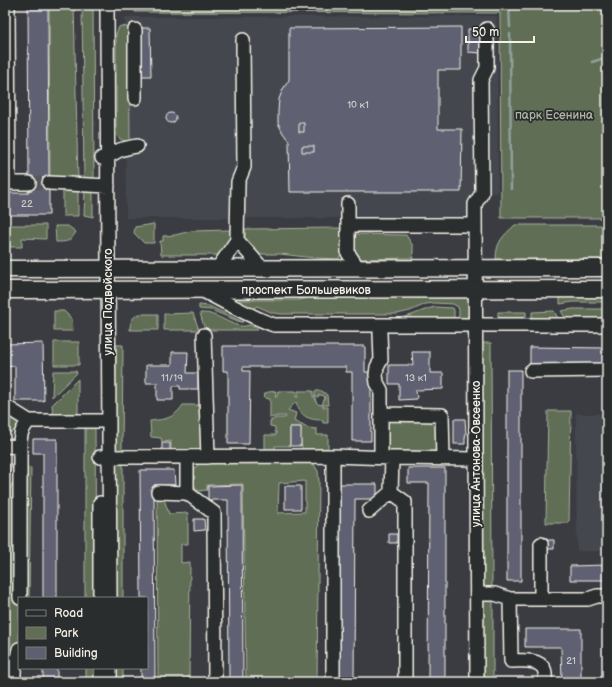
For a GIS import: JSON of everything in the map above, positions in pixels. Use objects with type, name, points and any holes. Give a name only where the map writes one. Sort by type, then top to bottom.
[{"type":"main road","name":"проспект Большевиков","points":[[7,267],[607,268]]},
{"type":"main road","name":"проспект Большевиков","points":[[7,292],[104,290],[607,289]]},
{"type":"street","points":[[8,5],[7,183],[29,183]]},
{"type":"street","name":"улица Подвойского","points":[[99,5],[103,22],[107,131],[103,158]]},
{"type":"street","name":"улица Подвойского","points":[[107,5],[103,22],[104,421],[110,597]]},
{"type":"street","name":"улица Антонова-Овсеенко","points":[[477,682],[476,325],[474,204],[482,193],[481,80],[487,68],[487,29]]},
{"type":"street","points":[[135,30],[135,98]]},
{"type":"street","points":[[218,268],[237,240],[238,182],[244,167],[244,40]]},
{"type":"street","points":[[103,158],[122,149],[137,146],[120,141],[107,131]]},
{"type":"street","points":[[48,183],[104,186]]},
{"type":"street","points":[[348,204],[348,253],[358,268]]},
{"type":"street","points":[[348,226],[474,225]]},
{"type":"street","points":[[237,240],[262,268]]},
{"type":"street","points":[[336,268],[348,253]]},
{"type":"street","points":[[201,290],[274,325],[607,325]]},
{"type":"street","points":[[380,333],[381,360],[377,367],[376,375],[377,383],[381,390],[381,414],[386,458],[392,492],[405,502],[404,682]]},
{"type":"street","points":[[204,335],[208,457]]},
{"type":"street","points":[[531,371],[607,370]]},
{"type":"street","points":[[5,406],[29,422],[104,421]]},
{"type":"street","points":[[381,414],[442,415],[443,459]]},
{"type":"street","points":[[20,597],[20,435],[23,428],[29,422]]},
{"type":"street","points":[[5,446],[20,447]]},
{"type":"street","points":[[105,457],[333,456],[476,459]]},
{"type":"street","points":[[333,456],[333,682]]},
{"type":"street","name":"улица Подвойского","points":[[100,597],[105,457]]},
{"type":"street","points":[[187,457],[187,493]]},
{"type":"street","points":[[158,492],[187,493],[214,513],[215,682]]},
{"type":"street","points":[[370,511],[392,492]]},
{"type":"street","points":[[541,544],[541,599]]},
{"type":"street","points":[[477,594],[495,594],[510,600],[588,599],[597,596],[607,596]]},
{"type":"street","points":[[510,600],[511,661],[534,661],[539,664],[544,669],[545,682]]},
{"type":"street","points":[[11,674],[18,652]]},
{"type":"street","points":[[101,669],[101,682]]},
{"type":"street","points":[[110,669],[110,682]]},
{"type":"shaded area","points":[[497,16],[498,193],[473,192],[472,218],[126,218],[125,17]]},
{"type":"shaded area","points":[[576,414],[607,414],[607,551],[577,551]]},
{"type":"green space","points":[[49,5],[74,5],[78,181],[50,181]]},
{"type":"green space","points":[[82,5],[93,5],[94,179],[84,182]]},
{"type":"green space","name":"парк Есенина","points":[[135,5],[607,5],[607,218],[501,218],[500,13],[135,12]]},
{"type":"green space","points":[[121,26],[127,27],[129,30],[130,141],[121,140],[116,133],[116,34]]},
{"type":"green space","points":[[63,189],[78,189],[78,216],[63,216]]},
{"type":"green space","points":[[85,190],[90,191],[93,194],[93,217],[84,215]]},
{"type":"green space","points":[[154,224],[154,243],[144,243],[134,233],[135,227]]},
{"type":"green space","points":[[5,225],[46,225],[46,239],[22,238],[22,247],[10,247],[5,243]]},
{"type":"green space","points":[[515,225],[607,225],[607,259],[496,259],[497,248],[501,240]]},
{"type":"green space","points":[[55,226],[68,226],[76,232],[68,241],[56,242]]},
{"type":"green space","points":[[342,228],[342,250],[339,259],[280,254],[255,254],[245,241],[245,229]]},
{"type":"green space","points":[[231,230],[231,241],[218,255],[161,255],[160,241],[163,241],[163,236],[191,231]]},
{"type":"green space","points":[[354,234],[406,235],[413,246],[413,258],[358,259],[354,253]]},
{"type":"green space","points":[[560,294],[607,294],[607,302],[573,302],[560,304]]},
{"type":"green space","points":[[465,295],[469,300],[469,313],[467,318],[460,320],[458,307],[453,304],[426,304],[410,311],[397,314],[281,314],[273,313],[257,306],[251,310],[237,301],[298,300],[323,296]]},
{"type":"green space","points":[[199,305],[209,306],[243,322],[211,310],[199,309]]},
{"type":"green space","points":[[435,307],[453,308],[454,320],[279,320],[256,312],[280,319],[398,318]]},
{"type":"green space","points":[[573,309],[607,309],[607,319],[566,319],[561,311]]},
{"type":"green space","points":[[54,311],[64,311],[72,319],[73,331],[54,331]]},
{"type":"green space","points":[[554,311],[559,320],[532,320],[532,312]]},
{"type":"green space","points":[[498,312],[526,312],[526,319],[498,319]]},
{"type":"green space","points":[[193,313],[199,330],[164,330],[164,314]]},
{"type":"green space","points":[[200,313],[217,316],[240,326],[249,325],[257,328],[258,330],[205,330]]},
{"type":"green space","points":[[139,314],[158,314],[158,330],[130,330],[132,320]]},
{"type":"green space","points":[[54,342],[79,342],[79,365],[54,365]]},
{"type":"green space","points":[[482,343],[491,343],[492,589],[483,589]]},
{"type":"green space","points":[[116,345],[123,345],[122,450],[114,450]]},
{"type":"green space","points":[[53,371],[76,371],[77,373],[52,397]]},
{"type":"green space","points":[[78,379],[78,415],[53,415],[52,405]]},
{"type":"green space","points":[[276,391],[275,397],[277,397],[278,391],[296,391],[296,397],[298,397],[298,391],[313,391],[313,397],[315,396],[315,391],[322,391],[327,395],[328,405],[323,405],[323,407],[328,407],[328,423],[323,423],[322,420],[305,416],[300,411],[296,402],[288,410],[296,413],[294,421],[308,428],[317,429],[317,435],[328,435],[327,450],[305,452],[301,444],[301,427],[290,427],[290,446],[275,446],[275,454],[265,450],[265,435],[276,435],[275,427],[270,426],[270,421],[276,418],[285,418],[286,416],[270,418],[270,399],[265,398],[264,395],[268,392]],"holes":[[[321,395],[325,398],[322,405],[316,402],[315,397]]]},
{"type":"green space","points":[[183,405],[204,405],[204,453],[171,453],[171,441],[162,442],[161,438],[151,437],[150,421],[169,418]]},
{"type":"green space","points":[[548,411],[571,411],[569,523],[546,523]]},
{"type":"green space","points":[[5,412],[18,417],[18,428],[5,436]]},
{"type":"green space","points":[[390,419],[416,419],[426,420],[432,423],[437,433],[436,449],[431,455],[389,452],[385,444],[386,422]]},
{"type":"green space","points":[[85,425],[90,425],[95,428],[96,597],[85,597]]},
{"type":"green space","points":[[305,461],[313,463],[318,471],[317,682],[246,682],[243,484],[207,485],[207,490],[198,491],[192,480],[192,476],[194,470],[200,463]],"holes":[[[305,481],[305,512],[278,513],[279,483]]]},
{"type":"green space","points":[[5,464],[12,464],[5,487]]},
{"type":"green space","points":[[115,464],[123,464],[123,597],[115,597]]},
{"type":"green space","points":[[19,465],[31,468],[29,597],[18,597],[18,664],[5,655],[5,502]]},
{"type":"green space","points":[[157,494],[163,496],[169,514],[188,513],[188,544],[181,544],[181,563],[190,562],[189,682],[158,682]]},
{"type":"green space","points":[[483,597],[493,597],[493,682],[484,682]]},
{"type":"green space","points":[[86,669],[96,669],[96,682],[86,682]]},
{"type":"green space","points":[[115,669],[123,669],[123,682],[115,682]]},
{"type":"building","points":[[28,5],[48,5],[49,178],[29,178]]},
{"type":"building","points":[[461,27],[461,70],[438,70],[438,129],[462,129],[461,192],[290,192],[289,141],[278,123],[279,99],[289,80],[289,28]]},
{"type":"building","points":[[141,28],[150,28],[151,76],[142,76]]},
{"type":"building","points":[[468,29],[482,29],[481,53],[468,52]]},
{"type":"building","points":[[169,113],[173,113],[175,114],[175,122],[169,123],[166,120],[166,116]]},
{"type":"building","points":[[299,123],[304,123],[304,132],[299,132]]},
{"type":"building","points":[[302,146],[314,146],[314,152],[302,152]]},
{"type":"building","points":[[29,178],[49,178],[49,215],[5,215],[5,193],[28,193]]},
{"type":"building","points":[[43,343],[44,401],[15,401],[15,366],[5,367],[5,344]]},
{"type":"building","points":[[223,346],[365,346],[365,372],[371,372],[371,441],[352,441],[352,372],[346,372],[346,367],[243,367],[243,371],[250,371],[249,444],[228,444],[228,371],[223,371]]},
{"type":"building","points":[[530,347],[607,348],[607,365],[530,364]]},
{"type":"building","points":[[172,352],[188,352],[187,373],[198,373],[198,389],[180,389],[180,386],[173,386],[173,400],[157,400],[157,383],[146,383],[146,365],[172,365]]},
{"type":"building","points":[[412,352],[430,352],[430,373],[443,373],[443,389],[416,390],[417,399],[399,400],[399,384],[389,384],[389,365],[413,365]]},
{"type":"building","points":[[507,370],[521,370],[521,581],[507,581]]},
{"type":"building","points":[[454,419],[465,419],[465,444],[454,444]]},
{"type":"building","points":[[290,427],[301,427],[301,446],[290,446]]},
{"type":"building","points":[[33,439],[57,439],[57,597],[43,597],[43,453],[33,453]]},
{"type":"building","points":[[162,443],[170,443],[170,451],[162,451]]},
{"type":"building","points":[[408,468],[445,468],[445,682],[428,682],[429,483],[408,483]]},
{"type":"building","points":[[140,470],[174,470],[175,485],[154,485],[155,682],[141,682],[141,669],[148,669],[148,597],[141,597]]},
{"type":"building","points":[[340,484],[377,484],[377,499],[355,499],[354,682],[339,682]]},
{"type":"building","points":[[242,485],[243,682],[229,682],[228,500],[208,500],[208,486]]},
{"type":"building","points":[[285,486],[301,486],[301,509],[285,509]]},
{"type":"building","points":[[194,519],[204,519],[205,530],[194,531]]},
{"type":"building","points":[[389,534],[397,534],[397,543],[389,543]]},
{"type":"building","points":[[545,540],[554,540],[554,549],[545,549]]},
{"type":"building","points":[[607,565],[607,580],[570,580],[570,566]]},
{"type":"building","points":[[525,629],[581,629],[581,682],[562,682],[561,647],[525,647]]},
{"type":"building","points":[[43,669],[57,669],[57,682],[43,682]]},
{"type":"waterway","points":[[509,5],[510,27]]},
{"type":"waterway","points":[[510,34],[511,189]]},
{"type":"waterway","points":[[592,62],[607,57]]},
{"type":"tunnel","points":[[29,183],[49,183]]}]
